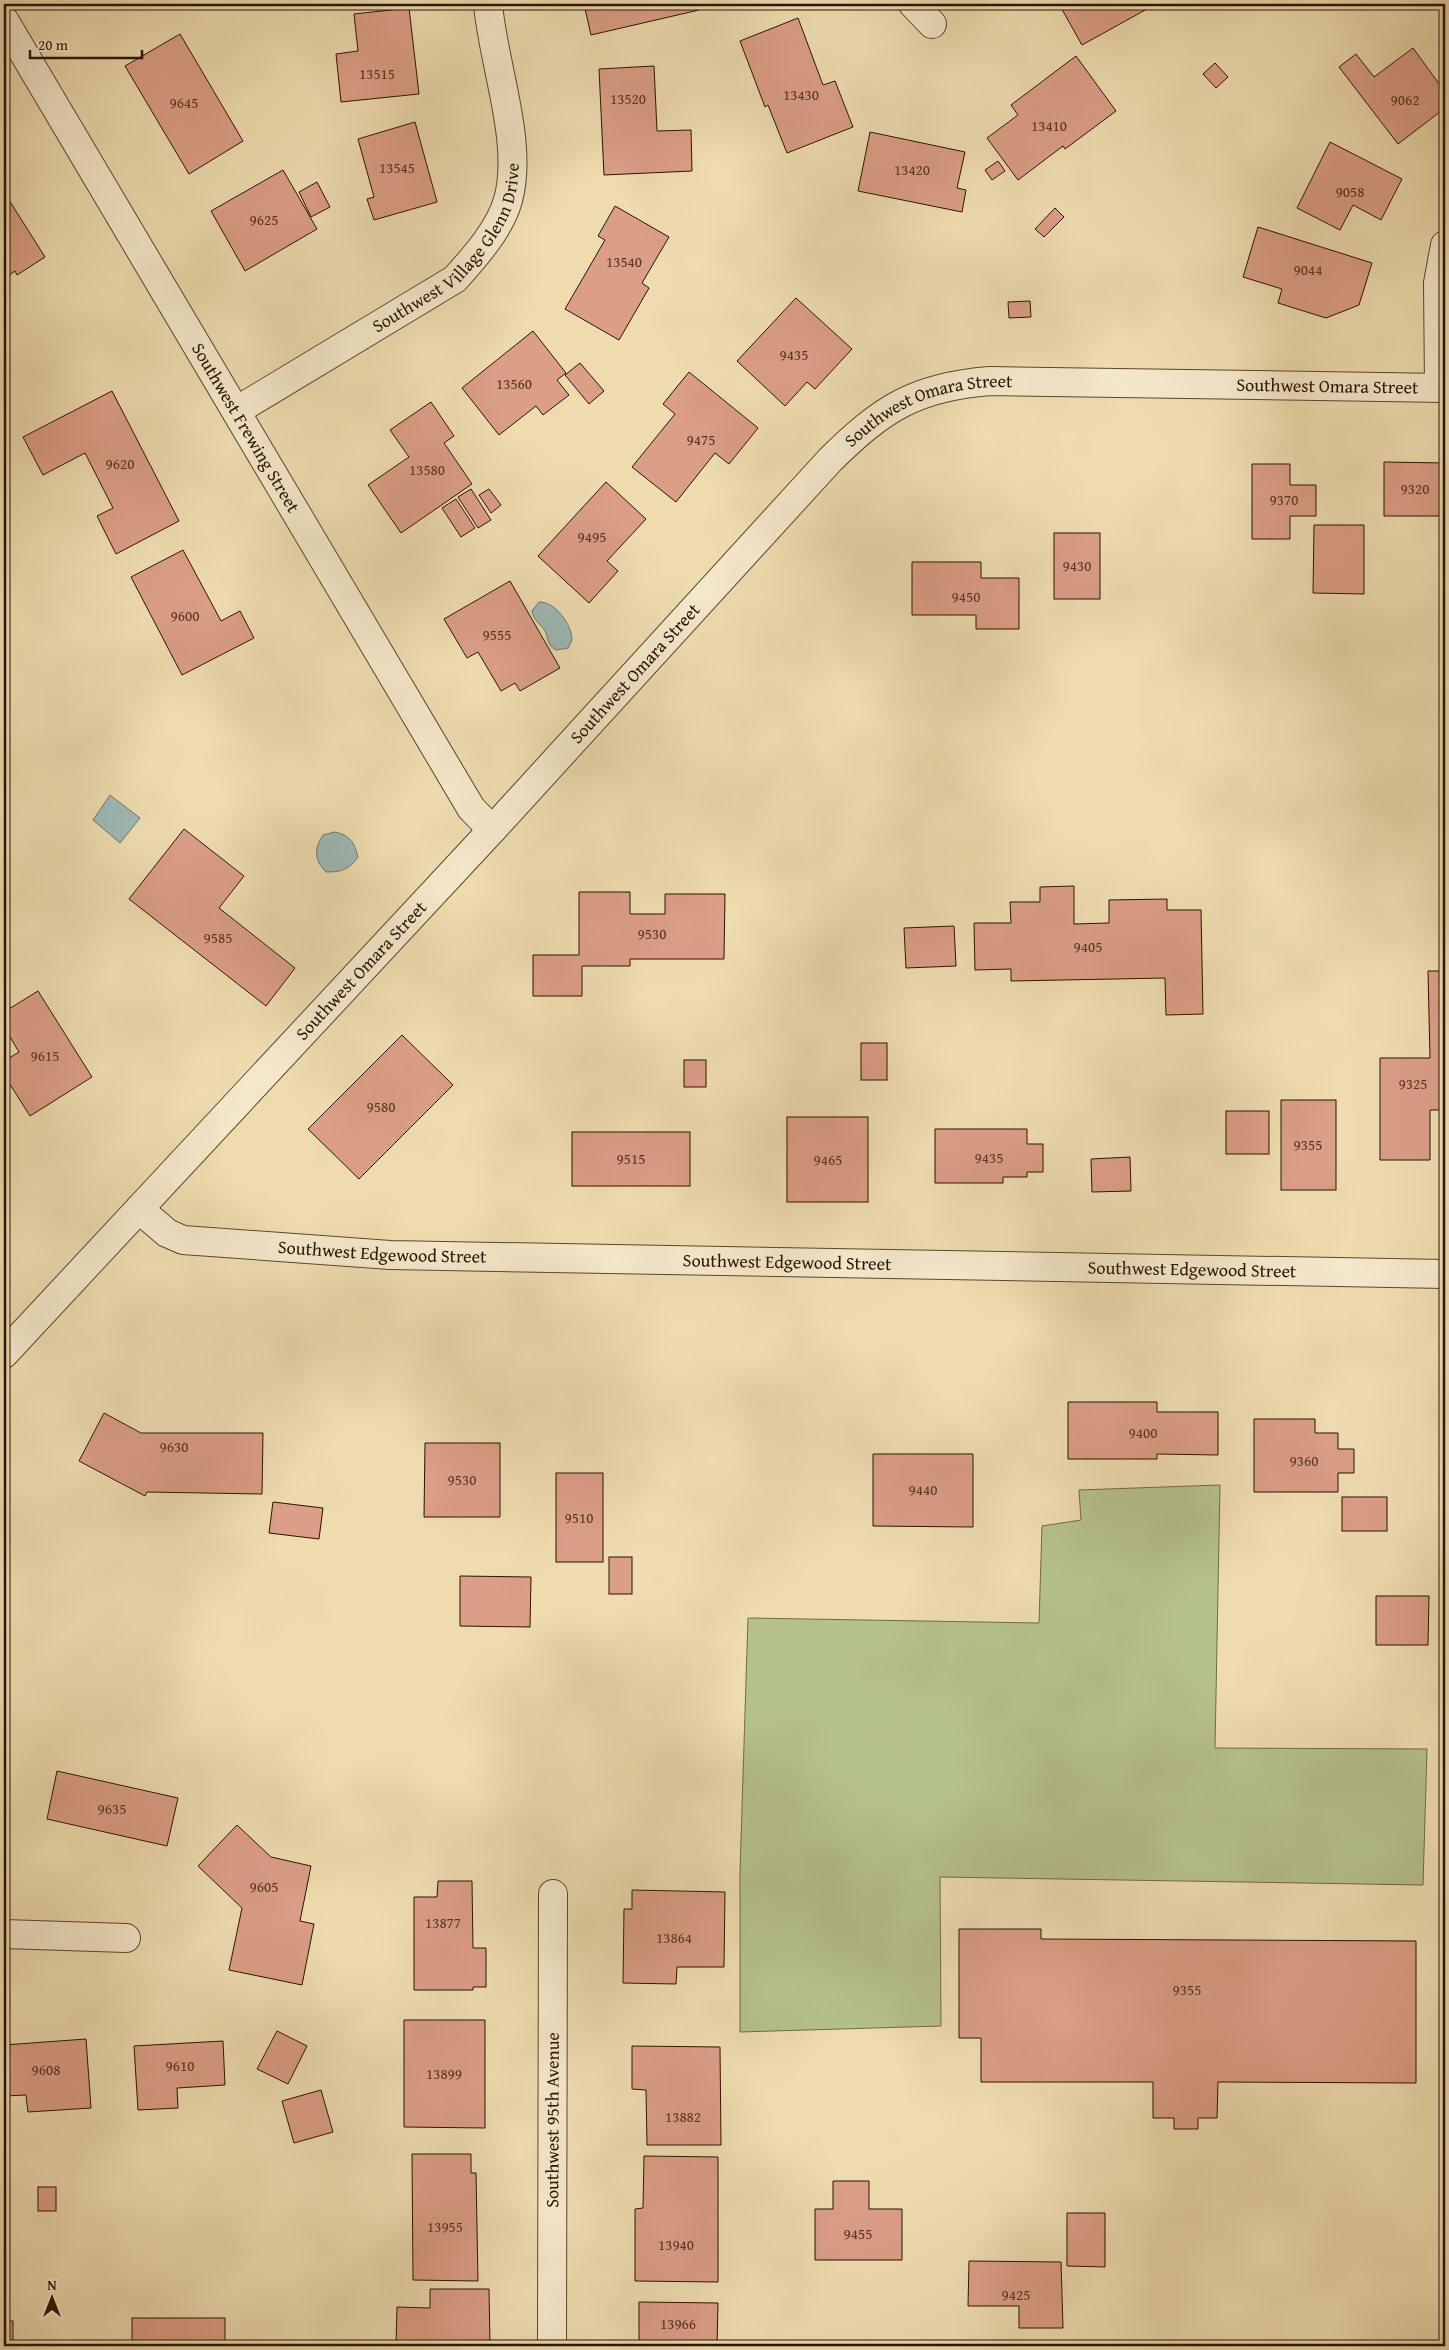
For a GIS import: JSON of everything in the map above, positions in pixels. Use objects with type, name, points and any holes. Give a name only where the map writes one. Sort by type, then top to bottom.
[{"type":"street","name":"Southwest Village Glenn Drive","points":[[236,411],[455,279],[479,253],[508,202],[512,179],[512,145],[490,32],[488,4]]},
{"type":"street","points":[[913,4],[932,24]]},
{"type":"street","name":"Southwest Frewing Street","points":[[4,20],[471,808],[492,830]]},
{"type":"street","points":[[1442,388],[1438,282],[1445,245]]},
{"type":"street","name":"Southwest Omara Street","points":[[4,1354],[492,830],[830,460],[860,431],[895,406],[916,395],[964,383],[990,382],[1442,388]]},
{"type":"street","name":"Southwest Edgewood Street","points":[[139,1209],[167,1233],[183,1240],[390,1255],[1445,1274]]},
{"type":"street","name":"Southwest 95th Avenue","points":[[552,2346],[553,1894]]},
{"type":"street","points":[[4,1934],[126,1938]]},
{"type":"green space","points":[[1220,1485],[1215,1748],[1427,1749],[1423,1885],[940,1877],[941,2026],[740,2032],[740,1872],[748,1618],[1039,1623],[1042,1526],[1081,1520],[1079,1490]]},
{"type":"water","points":[[539,602],[545,603],[557,610],[566,621],[572,640],[568,648],[556,650],[550,645],[546,633],[534,618],[532,611]]},
{"type":"water","points":[[110,795],[140,818],[120,843],[93,820]]},
{"type":"water","points":[[335,832],[345,835],[351,840],[358,857],[351,865],[344,869],[326,872],[317,859],[318,845],[323,835]]},
{"type":"building","points":[[584,4],[698,4],[699,10],[591,35]]},
{"type":"building","points":[[1059,4],[1145,4],[1147,9],[1082,45]]},
{"type":"building","points":[[409,8],[419,94],[341,102],[336,54],[358,51],[354,14]]},
{"type":"building","points":[[798,18],[823,85],[835,81],[853,127],[787,153],[768,105],[765,107],[740,41]]},
{"type":"building","points":[[180,34],[243,141],[189,174],[125,66]]},
{"type":"building","points":[[1413,48],[1445,92],[1445,108],[1398,144],[1339,67],[1356,54],[1374,77]]},
{"type":"building","points":[[1076,56],[1116,111],[1065,149],[1063,146],[1018,180],[987,138],[1018,115],[1011,105]]},
{"type":"building","points":[[1215,63],[1228,77],[1216,88],[1203,74]]},
{"type":"building","points":[[654,66],[657,131],[691,130],[692,171],[604,175],[599,69]]},
{"type":"building","points":[[415,122],[437,202],[374,220],[367,199],[374,197],[358,139]]},
{"type":"building","points":[[870,132],[965,152],[957,188],[966,190],[962,212],[858,191]]},
{"type":"building","points":[[1330,142],[1402,179],[1381,220],[1353,205],[1340,230],[1297,208]]},
{"type":"building","points":[[998,161],[1005,171],[992,180],[985,170]]},
{"type":"building","points":[[283,170],[317,229],[245,271],[211,211]]},
{"type":"building","points":[[317,182],[330,207],[311,217],[299,192]]},
{"type":"building","points":[[9,200],[45,257],[17,275],[15,271],[4,279],[4,203]]},
{"type":"building","points":[[615,206],[669,237],[642,283],[649,288],[619,340],[565,309],[605,240],[598,236]]},
{"type":"building","points":[[1055,208],[1064,217],[1044,237],[1035,229]]},
{"type":"building","points":[[1258,227],[1372,263],[1359,305],[1326,318],[1278,303],[1282,289],[1243,277]]},
{"type":"building","points":[[796,298],[852,349],[815,389],[807,382],[785,406],[737,361]]},
{"type":"building","points":[[1030,301],[1031,317],[1009,318],[1008,302]]},
{"type":"building","points":[[533,331],[566,373],[557,380],[569,395],[543,415],[536,406],[499,435],[462,388]]},
{"type":"building","points":[[580,363],[604,391],[589,404],[565,375]]},
{"type":"building","points":[[689,372],[758,428],[729,464],[715,453],[676,502],[632,467],[675,414],[663,404]]},
{"type":"building","points":[[112,391],[179,521],[116,554],[97,516],[113,508],[85,453],[43,475],[23,437]]},
{"type":"building","points":[[431,402],[454,436],[444,443],[472,484],[401,533],[368,485],[409,457],[390,430]]},
{"type":"building","points":[[1384,462],[1445,463],[1445,516],[1384,516]]},
{"type":"building","points":[[1252,464],[1290,464],[1290,485],[1316,485],[1316,516],[1290,516],[1290,539],[1252,539]]},
{"type":"building","points":[[606,482],[646,519],[607,561],[618,571],[589,603],[538,556]]},
{"type":"building","points":[[471,489],[491,520],[478,528],[458,497]]},
{"type":"building","points":[[489,489],[501,505],[491,513],[479,495]]},
{"type":"building","points":[[456,499],[475,528],[461,537],[442,508]]},
{"type":"building","points":[[1314,525],[1364,525],[1364,594],[1313,593]]},
{"type":"building","points":[[1054,533],[1100,533],[1100,599],[1054,599]]},
{"type":"building","points":[[183,550],[221,621],[240,611],[254,638],[182,675],[131,577]]},
{"type":"building","points":[[912,562],[981,562],[981,578],[1019,578],[1019,629],[976,629],[976,615],[912,615]]},
{"type":"building","points":[[510,581],[560,668],[520,691],[515,683],[501,691],[478,652],[467,658],[444,619]]},
{"type":"building","points":[[184,829],[244,876],[219,908],[295,968],[266,1006],[129,899]]},
{"type":"building","points":[[1074,886],[1074,924],[1109,923],[1109,900],[1167,899],[1167,910],[1201,910],[1203,1014],[1166,1015],[1165,978],[1011,981],[1011,969],[975,970],[974,923],[1011,923],[1010,902],[1040,902],[1040,887]]},
{"type":"building","points":[[579,892],[630,892],[630,914],[665,914],[665,894],[725,894],[724,959],[630,959],[630,966],[582,966],[582,996],[533,996],[533,955],[579,955]]},
{"type":"building","points":[[954,926],[956,966],[906,968],[904,928]]},
{"type":"building","points":[[1428,971],[1445,971],[1445,1110],[1430,1110],[1430,1160],[1380,1160],[1380,1058],[1430,1058]]},
{"type":"building","points":[[38,991],[92,1077],[30,1116],[4,1075],[4,1061],[19,1052],[4,1027],[4,1012]]},
{"type":"building","points":[[402,1035],[453,1085],[359,1179],[308,1129]]},
{"type":"building","points":[[861,1043],[887,1043],[887,1080],[861,1080]]},
{"type":"building","points":[[684,1060],[706,1060],[706,1087],[684,1087]]},
{"type":"building","points":[[1281,1100],[1336,1100],[1336,1190],[1281,1190]]},
{"type":"building","points":[[1226,1111],[1269,1111],[1269,1154],[1226,1154]]},
{"type":"building","points":[[787,1117],[868,1117],[868,1202],[787,1202]]},
{"type":"building","points":[[935,1129],[1027,1129],[1027,1144],[1043,1144],[1043,1172],[1027,1172],[1027,1177],[1003,1177],[1003,1183],[935,1183]]},
{"type":"building","points":[[572,1132],[690,1132],[690,1186],[572,1186]]},
{"type":"building","points":[[1130,1157],[1131,1191],[1092,1192],[1091,1159]]},
{"type":"building","points":[[1068,1402],[1157,1402],[1157,1412],[1218,1412],[1218,1455],[1157,1454],[1157,1459],[1068,1459]]},
{"type":"building","points":[[104,1413],[141,1433],[263,1433],[262,1494],[147,1492],[145,1496],[79,1461]]},
{"type":"building","points":[[1254,1419],[1315,1419],[1315,1433],[1338,1433],[1338,1449],[1354,1449],[1354,1473],[1338,1473],[1338,1492],[1254,1492]]},
{"type":"building","points":[[425,1443],[500,1443],[500,1517],[424,1517]]},
{"type":"building","points":[[873,1454],[973,1454],[973,1527],[873,1526]]},
{"type":"building","points":[[556,1473],[603,1473],[603,1562],[556,1562]]},
{"type":"building","points":[[1342,1497],[1387,1497],[1387,1531],[1342,1531]]},
{"type":"building","points":[[273,1502],[323,1508],[319,1539],[269,1533]]},
{"type":"building","points":[[609,1557],[632,1557],[632,1594],[609,1594]]},
{"type":"building","points":[[460,1576],[531,1577],[530,1627],[460,1626]]},
{"type":"building","points":[[1376,1596],[1429,1596],[1428,1645],[1376,1645]]},
{"type":"building","points":[[57,1771],[178,1798],[167,1846],[47,1819]]},
{"type":"building","points":[[237,1825],[271,1857],[311,1866],[300,1921],[314,1924],[302,1985],[229,1970],[242,1908],[198,1866]]},
{"type":"building","points":[[438,1881],[472,1881],[473,1948],[486,1948],[486,1987],[473,1987],[473,1990],[414,1990],[414,1897],[437,1897]]},
{"type":"building","points":[[632,1890],[725,1892],[724,1967],[677,1967],[676,1984],[623,1983],[624,1909],[632,1909]]},
{"type":"building","points":[[959,1929],[1041,1929],[1041,1939],[1416,1941],[1416,2083],[1218,2082],[1217,2118],[1198,2118],[1198,2129],[1174,2129],[1174,2118],[1153,2118],[1153,2082],[981,2082],[981,2038],[959,2038]]},
{"type":"building","points":[[404,2020],[485,2020],[485,2128],[404,2127]]},
{"type":"building","points":[[277,2031],[307,2046],[288,2084],[257,2069]]},
{"type":"building","points":[[86,2039],[91,2108],[28,2112],[26,2095],[4,2096],[4,2045]]},
{"type":"building","points":[[223,2041],[225,2085],[177,2088],[178,2108],[138,2110],[134,2046]]},
{"type":"building","points":[[632,2046],[720,2047],[721,2145],[647,2145],[646,2090],[632,2089]]},
{"type":"building","points":[[321,2090],[333,2132],[294,2143],[282,2101]]},
{"type":"building","points":[[412,2154],[471,2154],[471,2173],[476,2173],[478,2281],[413,2280]]},
{"type":"building","points":[[644,2156],[718,2157],[718,2282],[635,2281],[635,2209],[643,2208]]},
{"type":"building","points":[[833,2181],[869,2181],[869,2209],[902,2209],[902,2260],[815,2260],[815,2209],[833,2209]]},
{"type":"building","points":[[38,2187],[56,2187],[56,2211],[38,2211]]},
{"type":"building","points":[[1067,2213],[1105,2213],[1105,2267],[1067,2266]]},
{"type":"building","points":[[969,2261],[1061,2262],[1063,2328],[1019,2328],[1019,2306],[968,2306]]},
{"type":"building","points":[[430,2289],[489,2289],[490,2346],[396,2346],[397,2307],[430,2308]]},
{"type":"building","points":[[639,2302],[718,2303],[717,2346],[639,2346]]},
{"type":"building","points":[[132,2318],[225,2318],[225,2346],[132,2346]]},
{"type":"building","points":[[4,2321],[13,2321],[13,2346],[4,2346]]}]
